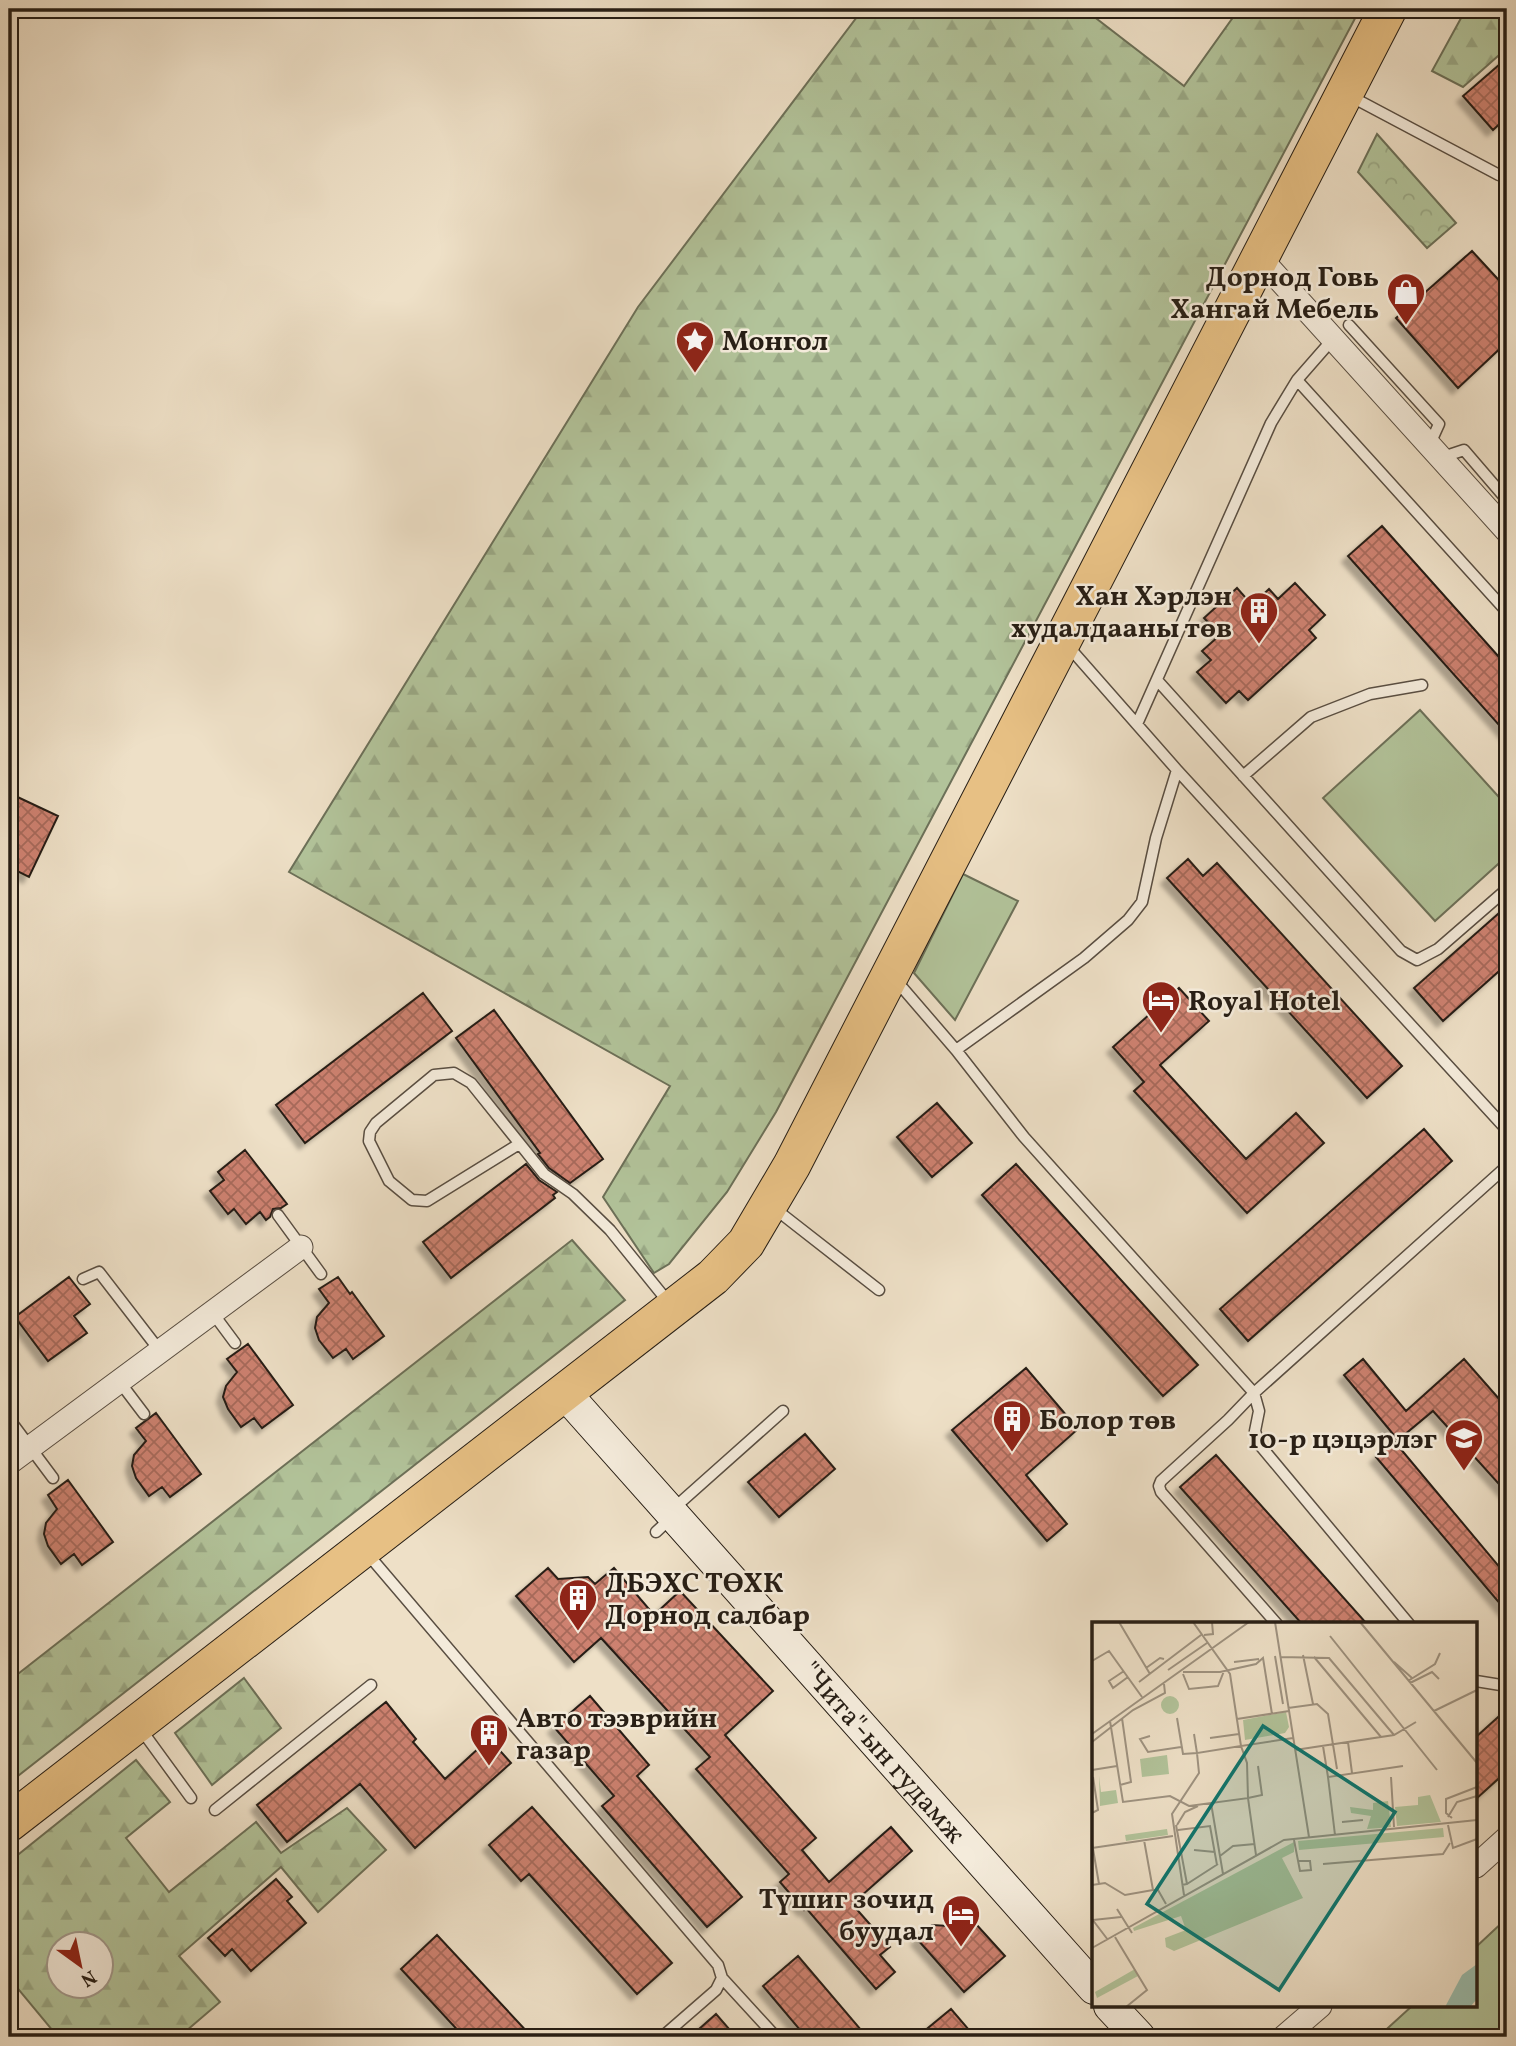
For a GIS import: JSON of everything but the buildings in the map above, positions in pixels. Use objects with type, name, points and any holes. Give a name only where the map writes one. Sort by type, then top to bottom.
[{"type":"highway","points":[[9,1823],[713,1277],[746,1243],[792,1165],[1388,9]]},
{"type":"main road","name":"\"Чита\"-ын гудамж","points":[[563,1391],[667,1519],[1092,1986]]},
{"type":"street","points":[[1260,258],[1340,332],[1434,452],[1507,531]]},
{"type":"street","points":[[9,1463],[301,1247]]},
{"type":"street","points":[[1478,1864],[1507,1838]]},
{"type":"street","points":[[1284,2037],[1318,2008]]},
{"type":"lane","points":[[1344,93],[1499,175],[1507,175]]},
{"type":"lane","points":[[1137,724],[1271,422],[1297,380],[1340,332]]},
{"type":"lane","points":[[1297,380],[1507,612]]},
{"type":"lane","points":[[1434,452],[1464,450],[1507,500]]},
{"type":"lane","points":[[1062,639],[1507,1130]]},
{"type":"lane","points":[[1157,680],[1401,951],[1417,960],[1438,949],[1507,888]]},
{"type":"lane","points":[[1243,776],[1311,717],[1370,694],[1422,685]]},
{"type":"lane","points":[[956,1049],[1084,958],[1128,920],[1142,902],[1156,838],[1178,770]]},
{"type":"lane","points":[[890,973],[956,1049],[1024,1137],[1254,1393],[1259,1410],[1255,1431],[1259,1444],[1407,1622]]},
{"type":"lane","points":[[519,1144],[427,1201],[412,1200],[389,1181],[369,1141],[370,1132],[376,1123],[394,1107],[434,1075],[453,1073],[471,1083],[544,1174],[573,1194],[610,1230],[672,1308]]},
{"type":"lane","points":[[1275,1622],[1161,1492],[1161,1481],[1254,1393],[1507,1166]]},
{"type":"lane","points":[[769,1205],[879,1290]]},
{"type":"lane","points":[[278,1215],[321,1274]]},
{"type":"lane","points":[[83,1279],[99,1272],[160,1351]]},
{"type":"lane","points":[[212,1312],[235,1343]]},
{"type":"lane","points":[[119,1381],[144,1414]]},
{"type":"lane","points":[[667,1519],[783,1411]]},
{"type":"lane","points":[[9,1419],[53,1478]]},
{"type":"lane","points":[[363,1548],[718,1965],[722,1978],[776,2037]]},
{"type":"lane","points":[[1478,1681],[1507,1686]]},
{"type":"lane","points":[[215,1810],[371,1685]]},
{"type":"lane","points":[[136,1723],[191,1798]]},
{"type":"lane","points":[[662,2037],[716,1990],[722,1978]]},
{"type":"lane","points":[[9,2027],[17,2037]]},
{"type":"green space","points":[[863,9],[1084,9],[1184,86],[1239,9],[1360,9],[776,1112],[727,1192],[669,1264],[654,1273],[603,1197],[670,1086],[289,872],[638,307]]},
{"type":"green space","points":[[1466,9],[1507,9],[1507,48],[1463,87],[1432,71]]},
{"type":"green space","points":[[1377,134],[1456,223],[1427,248],[1358,172]]},
{"type":"green space","points":[[1420,710],[1507,806],[1507,856],[1435,921],[1323,798]]},
{"type":"green space","points":[[963,874],[1018,901],[955,1020],[914,973]]},
{"type":"green space","points":[[572,1240],[625,1300],[9,1783],[9,1681]]},
{"type":"green space","points":[[244,1678],[281,1728],[212,1785],[175,1733]]},
{"type":"green space","points":[[136,1760],[170,1802],[126,1838],[169,1892],[256,1822],[281,1853],[347,1808],[386,1850],[318,1912],[281,1867],[179,1956],[220,2002],[179,2037],[58,2037],[9,1978],[9,1862]]},
{"type":"green space","points":[[1507,1918],[1507,2037],[1378,2037],[1410,2008],[1478,2008],[1478,1945]]},
{"type":"place","name":"Дорнод Говь Хангай Мебель","points":[[1406,326]]},
{"type":"place","name":"Монгол","points":[[695,374]]},
{"type":"place","name":"Хан Хэрлэн худалдааны төв","points":[[1259,645]]},
{"type":"place","name":"Royal Hotel","points":[[1161,1034]]},
{"type":"place","name":"Болор төв","points":[[1012,1453]]},
{"type":"place","name":"10-р цэцэрлэг","points":[[1464,1472]]},
{"type":"place","name":"ДБЭХС ТӨХК Дорнод салбар","points":[[578,1632]]},
{"type":"place","name":"Авто тээврийн газар","points":[[489,1767]]},
{"type":"place","name":"Түшиг зочид буудал","points":[[961,1948]]}]
